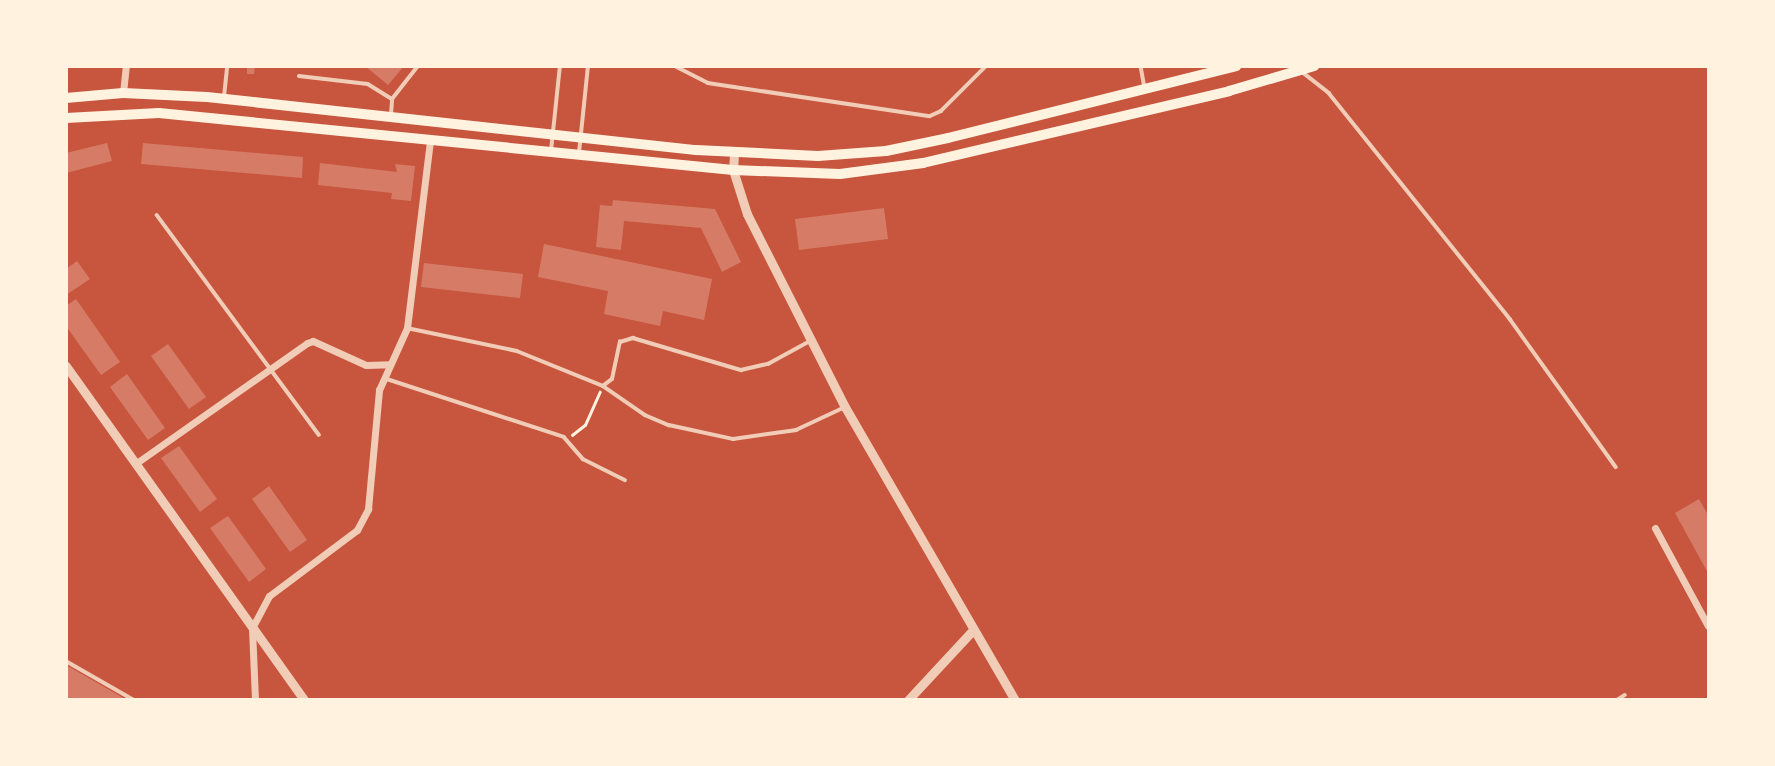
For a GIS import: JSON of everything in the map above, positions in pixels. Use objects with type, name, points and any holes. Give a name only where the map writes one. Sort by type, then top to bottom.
[{"type":"main road","points":[[70,95],[123,93],[223,99],[734,153],[818,156],[887,151],[1236,66]]},
{"type":"main road","points":[[66,118],[159,113],[733,170],[830,174],[889,169],[1135,114],[1314,66]]},
{"type":"street","points":[[123,93],[126,66]]},
{"type":"street","points":[[255,699],[252,628],[269,596],[357,530],[368,509],[382,377],[407,328],[430,140]]},
{"type":"street","points":[[734,153],[733,170],[747,214],[845,407],[1015,699]]},
{"type":"street","points":[[135,464],[313,341],[366,365],[390,364]]},
{"type":"street","points":[[66,366],[304,699]]},
{"type":"street","points":[[1655,528],[1709,626]]},
{"type":"street","points":[[908,699],[973,630]]},
{"type":"lane","points":[[223,99],[227,66]]},
{"type":"lane","points":[[391,117],[392,99],[418,66]]},
{"type":"lane","points":[[551,152],[560,66]]},
{"type":"lane","points":[[579,155],[588,66]]},
{"type":"lane","points":[[676,66],[709,83],[930,116],[941,111],[986,66]]},
{"type":"lane","points":[[1141,66],[1146,90]]},
{"type":"lane","points":[[1299,68],[1329,93],[1510,319],[1616,467]]},
{"type":"lane","points":[[299,76],[368,84],[392,99]]},
{"type":"lane","points":[[158,215],[318,435]]},
{"type":"lane","points":[[407,328],[517,351],[603,386],[645,415],[669,425],[733,439],[796,430],[845,407]]},
{"type":"lane","points":[[603,386],[612,379],[620,342],[633,338],[741,370],[768,364],[811,340]]},
{"type":"lane","points":[[382,377],[564,437],[583,459],[625,480]]},
{"type":"lane","points":[[66,661],[134,699]]},
{"type":"lane","points":[[1617,699],[1625,695]]},
{"type":"path","points":[[564,437],[576,434],[585,425],[603,386]]},
{"type":"building","points":[[247,66],[255,66],[254,74],[247,74]]},
{"type":"building","points":[[365,66],[404,66],[388,85]]},
{"type":"building","points":[[107,143],[112,161],[66,173],[66,153]]},
{"type":"building","points":[[143,143],[303,157],[302,178],[141,164]]},
{"type":"building","points":[[320,163],[397,172],[395,164],[415,166],[411,201],[391,199],[392,193],[318,185]]},
{"type":"building","points":[[613,200],[715,209],[741,262],[722,272],[701,228],[624,221],[621,250],[596,247],[600,205],[612,206]]},
{"type":"building","points":[[884,208],[888,239],[799,250],[795,219]]},
{"type":"building","points":[[544,244],[712,279],[704,320],[663,311],[660,326],[604,314],[608,291],[538,277]]},
{"type":"building","points":[[77,261],[90,279],[66,295],[66,269]]},
{"type":"building","points":[[424,263],[523,274],[520,298],[421,287]]},
{"type":"building","points":[[76,299],[120,362],[101,375],[66,326],[66,306]]},
{"type":"building","points":[[168,344],[206,397],[189,409],[151,356]]},
{"type":"building","points":[[127,374],[165,428],[148,440],[110,387]]},
{"type":"building","points":[[179,446],[217,499],[200,512],[161,458]]},
{"type":"building","points":[[269,486],[307,540],[290,552],[252,499]]},
{"type":"building","points":[[1699,499],[1708,515],[1708,573],[1675,513]]},
{"type":"building","points":[[228,516],[266,569],[249,582],[210,528]]},
{"type":"building","points":[[66,665],[127,700],[66,700]]}]
